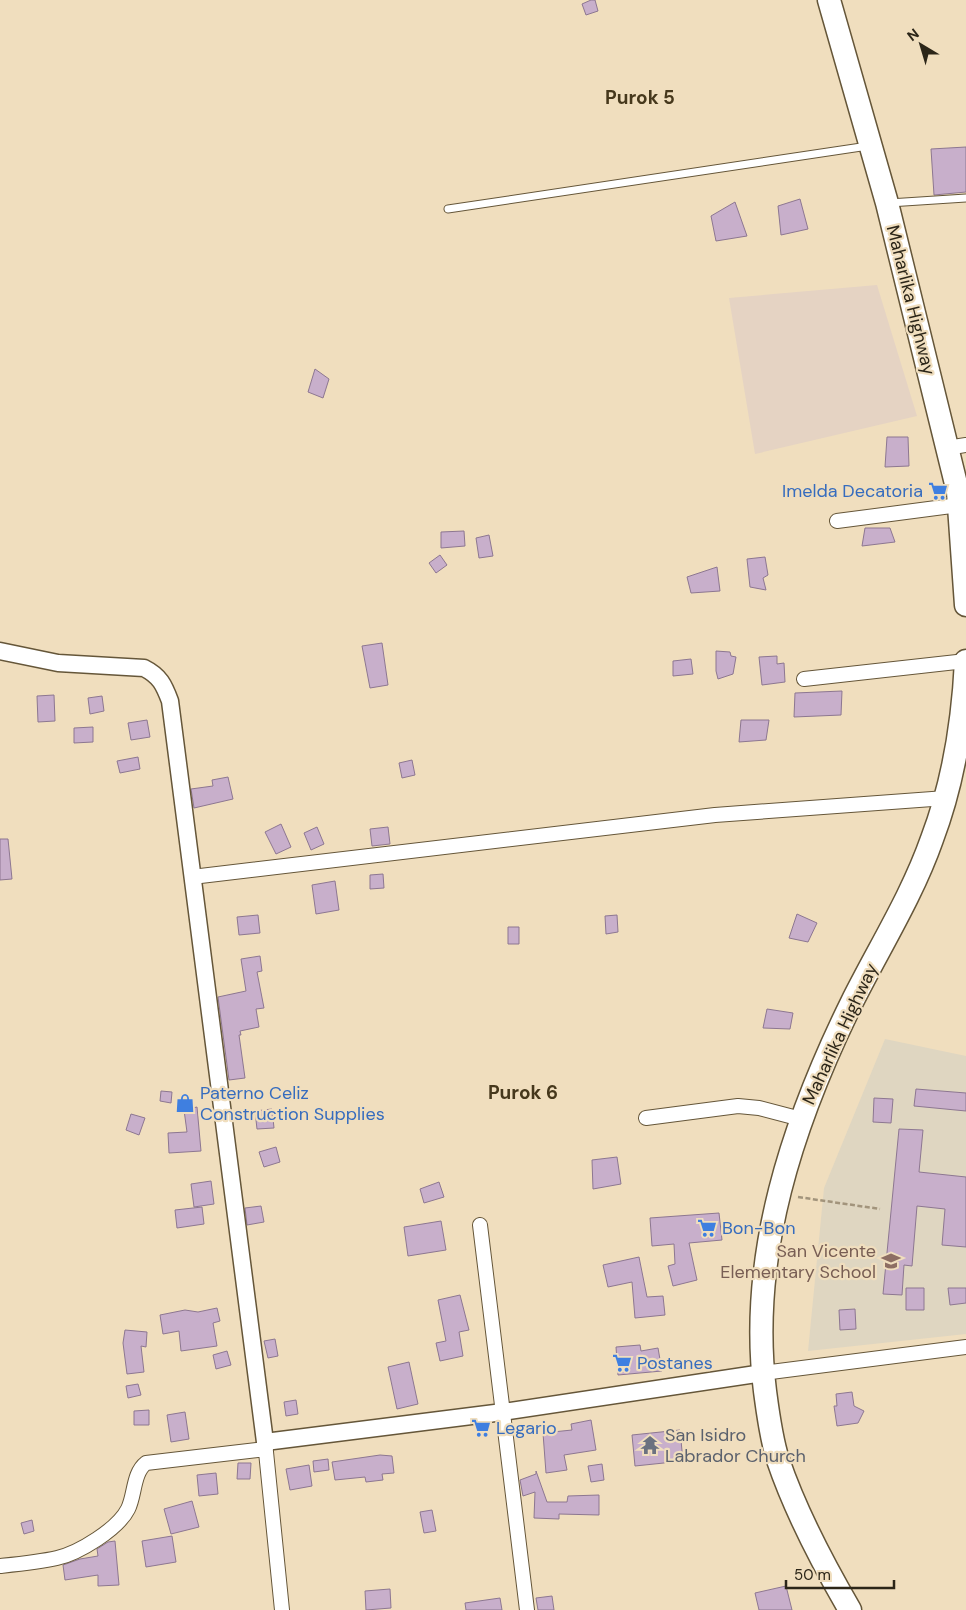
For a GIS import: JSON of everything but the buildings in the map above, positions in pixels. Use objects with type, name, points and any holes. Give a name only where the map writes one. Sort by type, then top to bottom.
[{"type":"highway","name":"Maharlika Highway","points":[[829,0],[957,447],[966,606]]},
{"type":"highway","name":"Maharlika Highway","points":[[850,1610],[820,1557],[787,1485],[778,1458],[768,1417],[763,1373],[760,1324],[763,1278],[779,1194],[801,1119],[822,1064],[912,886],[932,841],[946,798],[958,746],[964,704],[966,661]]},
{"type":"street","points":[[838,521],[961,496]]},
{"type":"street","points":[[0,651],[58,663],[144,668],[156,674],[164,685],[170,701],[265,1445],[282,1610]]},
{"type":"street","points":[[804,679],[966,661]]},
{"type":"street","points":[[192,877],[715,815],[946,798]]},
{"type":"street","points":[[646,1118],[738,1106],[759,1108],[801,1119]]},
{"type":"street","points":[[480,1224],[527,1610]]},
{"type":"street","points":[[0,1566],[59,1558],[90,1543],[115,1527],[125,1516],[131,1504],[139,1473],[146,1463],[763,1373],[966,1347]]},
{"type":"lane","points":[[448,210],[871,145]]},
{"type":"lane","points":[[888,203],[966,198]]},
{"type":"path","points":[[798,1197],[880,1209]]},
{"type":"shaded area","points":[[877,285],[917,416],[755,454],[729,298]]},
{"type":"shaded area","name":"San Vicente Elementary School","points":[[885,1039],[966,1056],[966,1334],[808,1351],[824,1188]]},
{"type":"place","name":"Imelda Decatoria","points":[[938,491]]},
{"type":"place","name":"Paterno Celiz Construction Supplies","points":[[185,1103]]},
{"type":"place","name":"Bon-Bon","points":[[707,1228]]},
{"type":"place","name":"San Vicente Elementary School","points":[[891,1261]]},
{"type":"place","name":"Postanes","points":[[622,1363]]},
{"type":"place","name":"Legario","points":[[481,1428]]},
{"type":"place","name":"San Isidro Labrador Church","points":[[650,1445]]},
{"type":"district","name":"Purok 5","points":[[640,97]]},
{"type":"district","name":"Purok 6","points":[[523,1092]]}]
